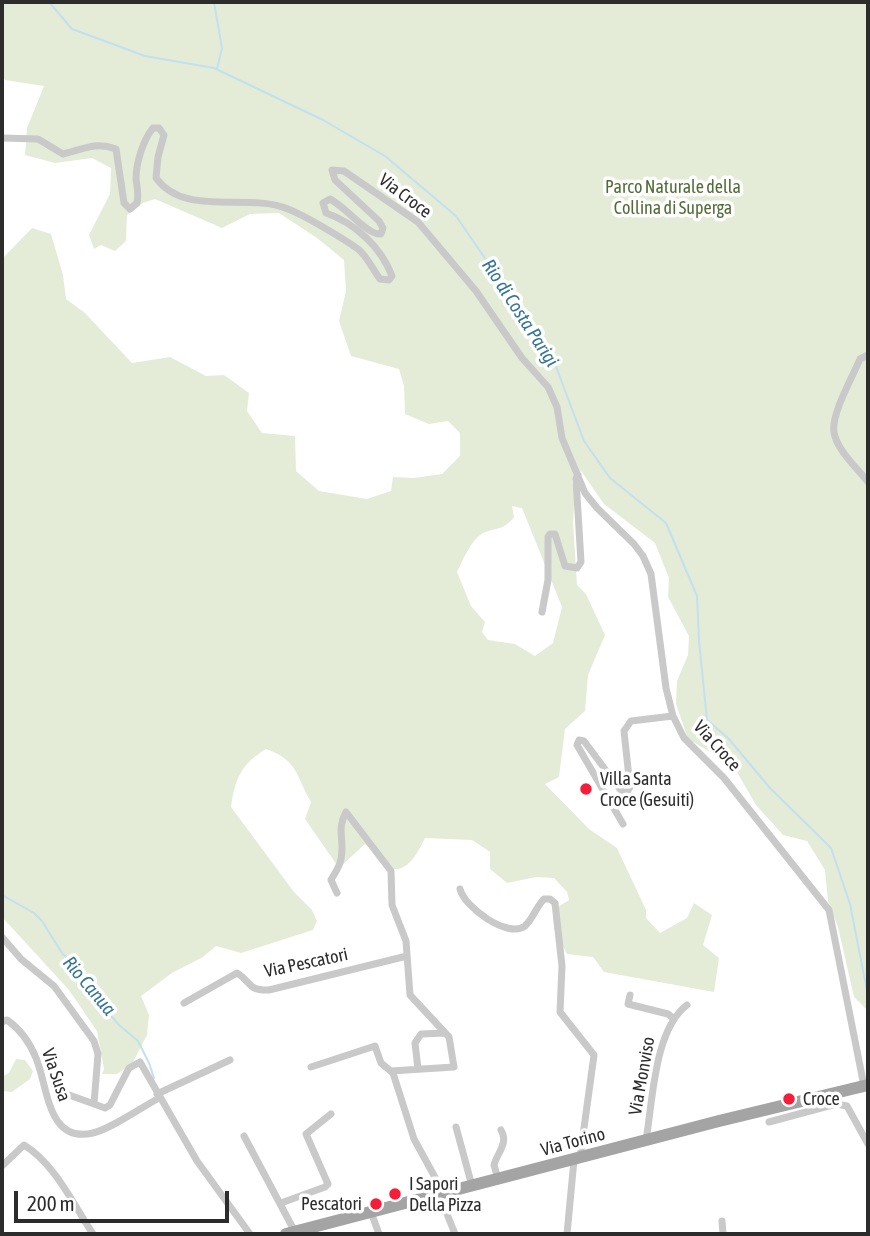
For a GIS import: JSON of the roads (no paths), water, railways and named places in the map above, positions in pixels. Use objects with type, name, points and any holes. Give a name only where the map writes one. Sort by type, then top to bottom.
[{"type":"main road","name":"Via Torino","points":[[291,1233],[646,1140],[794,1109],[866,1086]]},
{"type":"street","name":"Via Croce","points":[[2,138],[38,139],[63,154],[85,146],[116,149],[124,203],[130,209],[137,202],[136,177],[142,151],[150,131],[159,128],[164,135],[156,178],[162,187],[193,200],[254,202],[287,208],[359,250],[380,279],[389,280],[392,276],[374,246],[347,222],[326,213],[323,207],[330,199],[343,206],[369,232],[381,234],[383,228],[331,173],[335,169],[344,171],[418,222],[476,291],[522,359],[548,387],[557,407],[562,438],[586,493],[643,556],[651,574],[666,688],[673,716],[684,738],[724,778],[829,910],[866,1086]]},
{"type":"street","points":[[868,355],[860,359],[835,419],[834,432],[838,444],[868,482]]},
{"type":"street","points":[[542,612],[548,580],[550,534],[555,534],[565,566],[577,568],[581,562],[576,479],[578,474]]},
{"type":"street","points":[[623,824],[577,746],[579,740],[584,741],[622,792],[627,792],[630,787],[624,731],[627,725],[631,721],[673,716]]},
{"type":"street","points":[[337,893],[331,880],[341,861],[343,845],[340,823],[346,812],[391,871],[392,905],[406,941],[410,995],[449,1037],[454,1067],[391,1071]]},
{"type":"street","points":[[460,889],[461,896],[475,912],[513,929],[523,928],[537,905],[544,899],[551,899],[555,903],[562,965],[560,1012],[594,1055],[567,1234]]},
{"type":"street","points":[[2,937],[21,959],[54,986],[94,1041],[98,1054],[94,1104]]},
{"type":"street","name":"Via Pescatori","points":[[184,1003],[237,973],[248,985],[269,990],[407,956]]},
{"type":"street","name":"Via Monviso","points":[[630,995],[628,1004],[668,1014],[673,1018]]},
{"type":"street","name":"Via Monviso","points":[[646,1140],[663,1040],[673,1018],[687,1004]]},
{"type":"street","name":"Via Susa","points":[[2,1022],[7,1020],[19,1028],[37,1058],[51,1111],[61,1125],[79,1136],[96,1133],[158,1096]]},
{"type":"street","points":[[418,1069],[415,1043],[421,1034],[445,1032]]},
{"type":"street","points":[[310,1067],[375,1046],[381,1063],[391,1071],[414,1139],[437,1181],[439,1194],[455,1234]]},
{"type":"street","points":[[158,1096],[230,1060]]},
{"type":"street","points":[[58,1091],[105,1108],[110,1105],[129,1068],[140,1062],[197,1161],[250,1234]]},
{"type":"street","points":[[769,1122],[794,1109],[843,1105],[857,1121],[868,1144]]},
{"type":"street","points":[[281,1203],[325,1187],[328,1181],[306,1134],[331,1114]]},
{"type":"street","points":[[456,1128],[472,1186]]},
{"type":"street","points":[[498,1180],[494,1166],[503,1145],[504,1135],[501,1130]]},
{"type":"street","points":[[244,1136],[281,1203],[291,1233]]},
{"type":"street","points":[[2,1166],[24,1145],[35,1151],[93,1234]]},
{"type":"street","points":[[371,1212],[379,1234]]},
{"type":"street","points":[[722,1221],[723,1234]]},
{"type":"waterway","name":"Rio di Costa Parigi","points":[[49,2],[72,29],[145,56],[214,68],[323,120],[385,156],[456,216],[552,356],[584,441],[610,478],[666,523],[697,596],[707,720],[728,738],[770,788],[831,848],[850,904],[868,996]]},
{"type":"waterway","points":[[214,2],[222,48],[217,69]]},
{"type":"waterway","name":"Rio Canua","points":[[2,895],[34,913],[42,921],[62,953],[83,974],[94,996],[119,1025],[138,1041],[154,1078]]},
{"type":"place","name":"Villa Santa Croce (Gesuiti)","points":[[586,789]]},
{"type":"place","name":"Croce","points":[[789,1099]]},
{"type":"place","name":"I Sapori Della Pizza","points":[[395,1194]]},
{"type":"place","name":"Pescatori","points":[[376,1204]]},
{"type":"park label","name":"Parco Naturale della Collina di Superga","points":[[673,197]]}]
